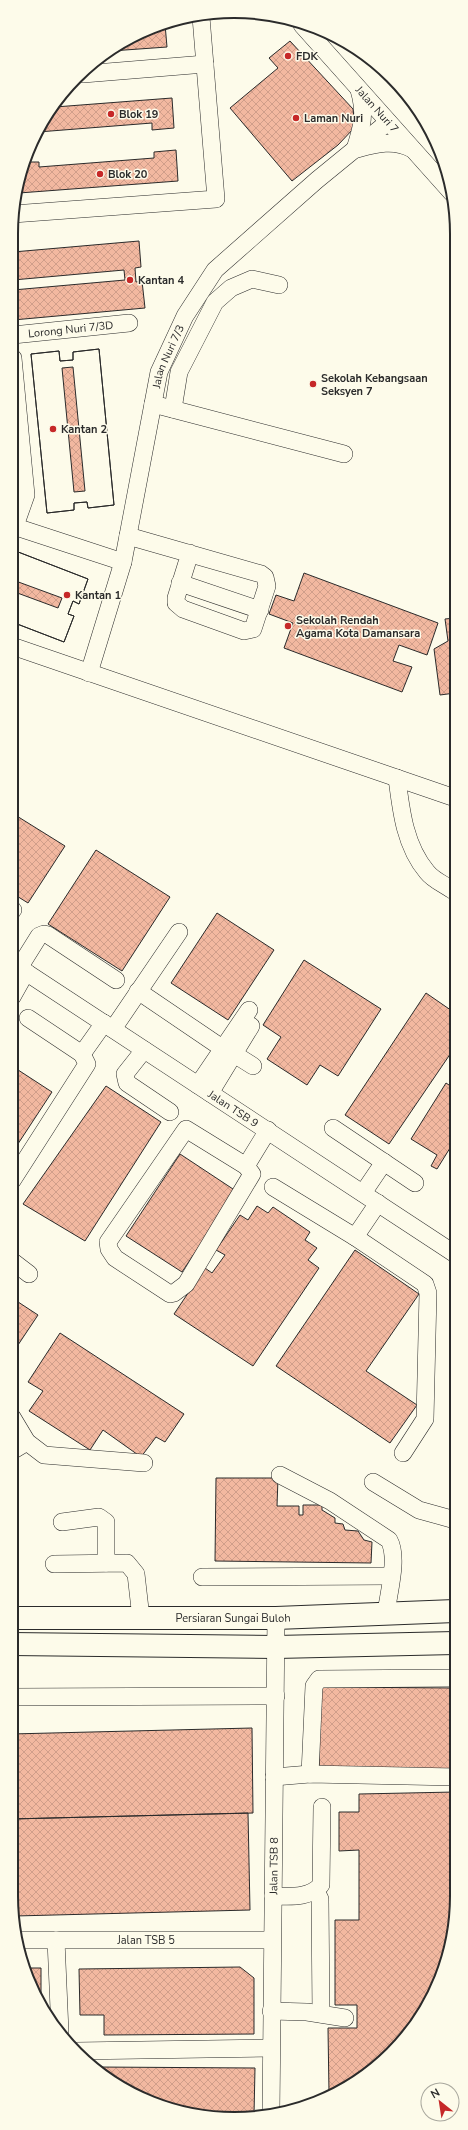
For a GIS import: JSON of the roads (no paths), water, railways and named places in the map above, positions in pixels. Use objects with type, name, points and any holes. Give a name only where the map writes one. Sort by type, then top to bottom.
[{"type":"main road","name":"Persiaran Sungai Buloh","points":[[18,1618],[276,1618],[450,1611]]},
{"type":"main road","points":[[18,1644],[276,1647],[450,1643]]},
{"type":"street","points":[[19,214],[216,199],[202,21]]},
{"type":"street","name":"Jalan Nuri 7","points":[[307,30],[444,185]]},
{"type":"street","points":[[90,73],[205,64]]},
{"type":"street","points":[[354,149],[362,128],[364,105],[359,89]]},
{"type":"street","name":"Jalan Nuri 7/3","points":[[89,673],[123,562],[159,372],[185,316],[215,270],[316,180],[388,122]]},
{"type":"street","points":[[354,149],[375,144],[402,144],[413,150]]},
{"type":"street","points":[[173,409],[179,372],[215,302],[231,288],[252,279],[279,285]]},
{"type":"street","name":"Lorong Nuri 7/3D","points":[[18,334],[129,323]]},
{"type":"street","points":[[153,404],[344,454]]},
{"type":"street","points":[[18,411],[26,495],[18,516]]},
{"type":"street","points":[[18,527],[123,562]]},
{"type":"street","points":[[128,536],[190,554],[265,577],[267,586],[254,629],[244,631],[183,610],[176,603],[180,583],[190,554]]},
{"type":"street","points":[[180,583],[260,610]]},
{"type":"street","points":[[18,648],[450,796]]},
{"type":"street","points":[[397,778],[405,832],[411,846],[427,873],[436,881],[450,889]]},
{"type":"street","points":[[82,1054],[138,991],[179,932]]},
{"type":"street","points":[[19,968],[39,936],[44,934],[48,935],[116,980]]},
{"type":"street","name":"Jalan TSB 9","points":[[19,968],[450,1251]]},
{"type":"street","points":[[138,991],[253,1066]]},
{"type":"street","points":[[18,1172],[87,1064],[82,1054],[28,1018]]},
{"type":"street","points":[[204,1089],[250,1018]]},
{"type":"street","points":[[144,1050],[125,1074],[125,1079],[127,1083],[170,1112]]},
{"type":"street","points":[[186,1128],[246,1166],[252,1174],[186,1284],[174,1293],[170,1294],[115,1258],[109,1249],[108,1242],[186,1128]]},
{"type":"street","points":[[333,1128],[415,1183]]},
{"type":"street","points":[[246,1166],[268,1130]]},
{"type":"street","points":[[363,1193],[384,1162]]},
{"type":"street","points":[[273,1187],[355,1237],[425,1284],[428,1293],[425,1419],[403,1453]]},
{"type":"street","points":[[355,1237],[378,1203]]},
{"type":"street","points":[[18,1266],[29,1274]]},
{"type":"street","points":[[18,1427],[27,1442],[44,1455],[144,1463]]},
{"type":"street","points":[[18,1447],[27,1442]]},
{"type":"street","points":[[280,1475],[330,1501],[389,1540],[392,1546],[394,1558],[386,1614]]},
{"type":"street","points":[[373,1482],[414,1507],[450,1518]]},
{"type":"street","points":[[62,1522],[99,1518],[106,1522],[106,1563]]},
{"type":"street","points":[[54,1564],[127,1563],[136,1574],[141,1618]]},
{"type":"street","points":[[202,1577],[391,1576]]},
{"type":"street","name":"Jalan TSB 8","points":[[271,2109],[276,1618]]},
{"type":"street","points":[[310,1774],[314,1686],[320,1679],[450,1678]]},
{"type":"street","points":[[18,1697],[276,1696]]},
{"type":"street","points":[[274,1777],[310,1774],[450,1777]]},
{"type":"street","points":[[273,1896],[300,1896],[316,1891],[321,1885],[322,1807]]},
{"type":"street","points":[[316,1891],[320,1899],[321,2014]]},
{"type":"street","name":"Jalan TSB 5","points":[[22,1940],[272,1940]]},
{"type":"street","points":[[56,1940],[60,2023]]},
{"type":"street","points":[[271,2011],[321,2014],[345,2018]]},
{"type":"street","points":[[83,2051],[271,2048]]},
{"type":"place","name":"FDK","points":[[288,56]]},
{"type":"place","name":"Blok 19","points":[[111,114]]},
{"type":"place","name":"Laman Nuri","points":[[296,118]]},
{"type":"place","name":"Blok 20","points":[[100,174]]},
{"type":"place","name":"Kantan 4","points":[[130,280]]},
{"type":"place","name":"Sekolah Kebangsaan Seksyen 7","points":[[313,384]]},
{"type":"place","name":"Kantan 2","points":[[53,429]]},
{"type":"place","name":"Kantan 1","points":[[67,595]]},
{"type":"place","name":"Sekolah Rendah Agama Kota Damansara","points":[[288,626]]}]
